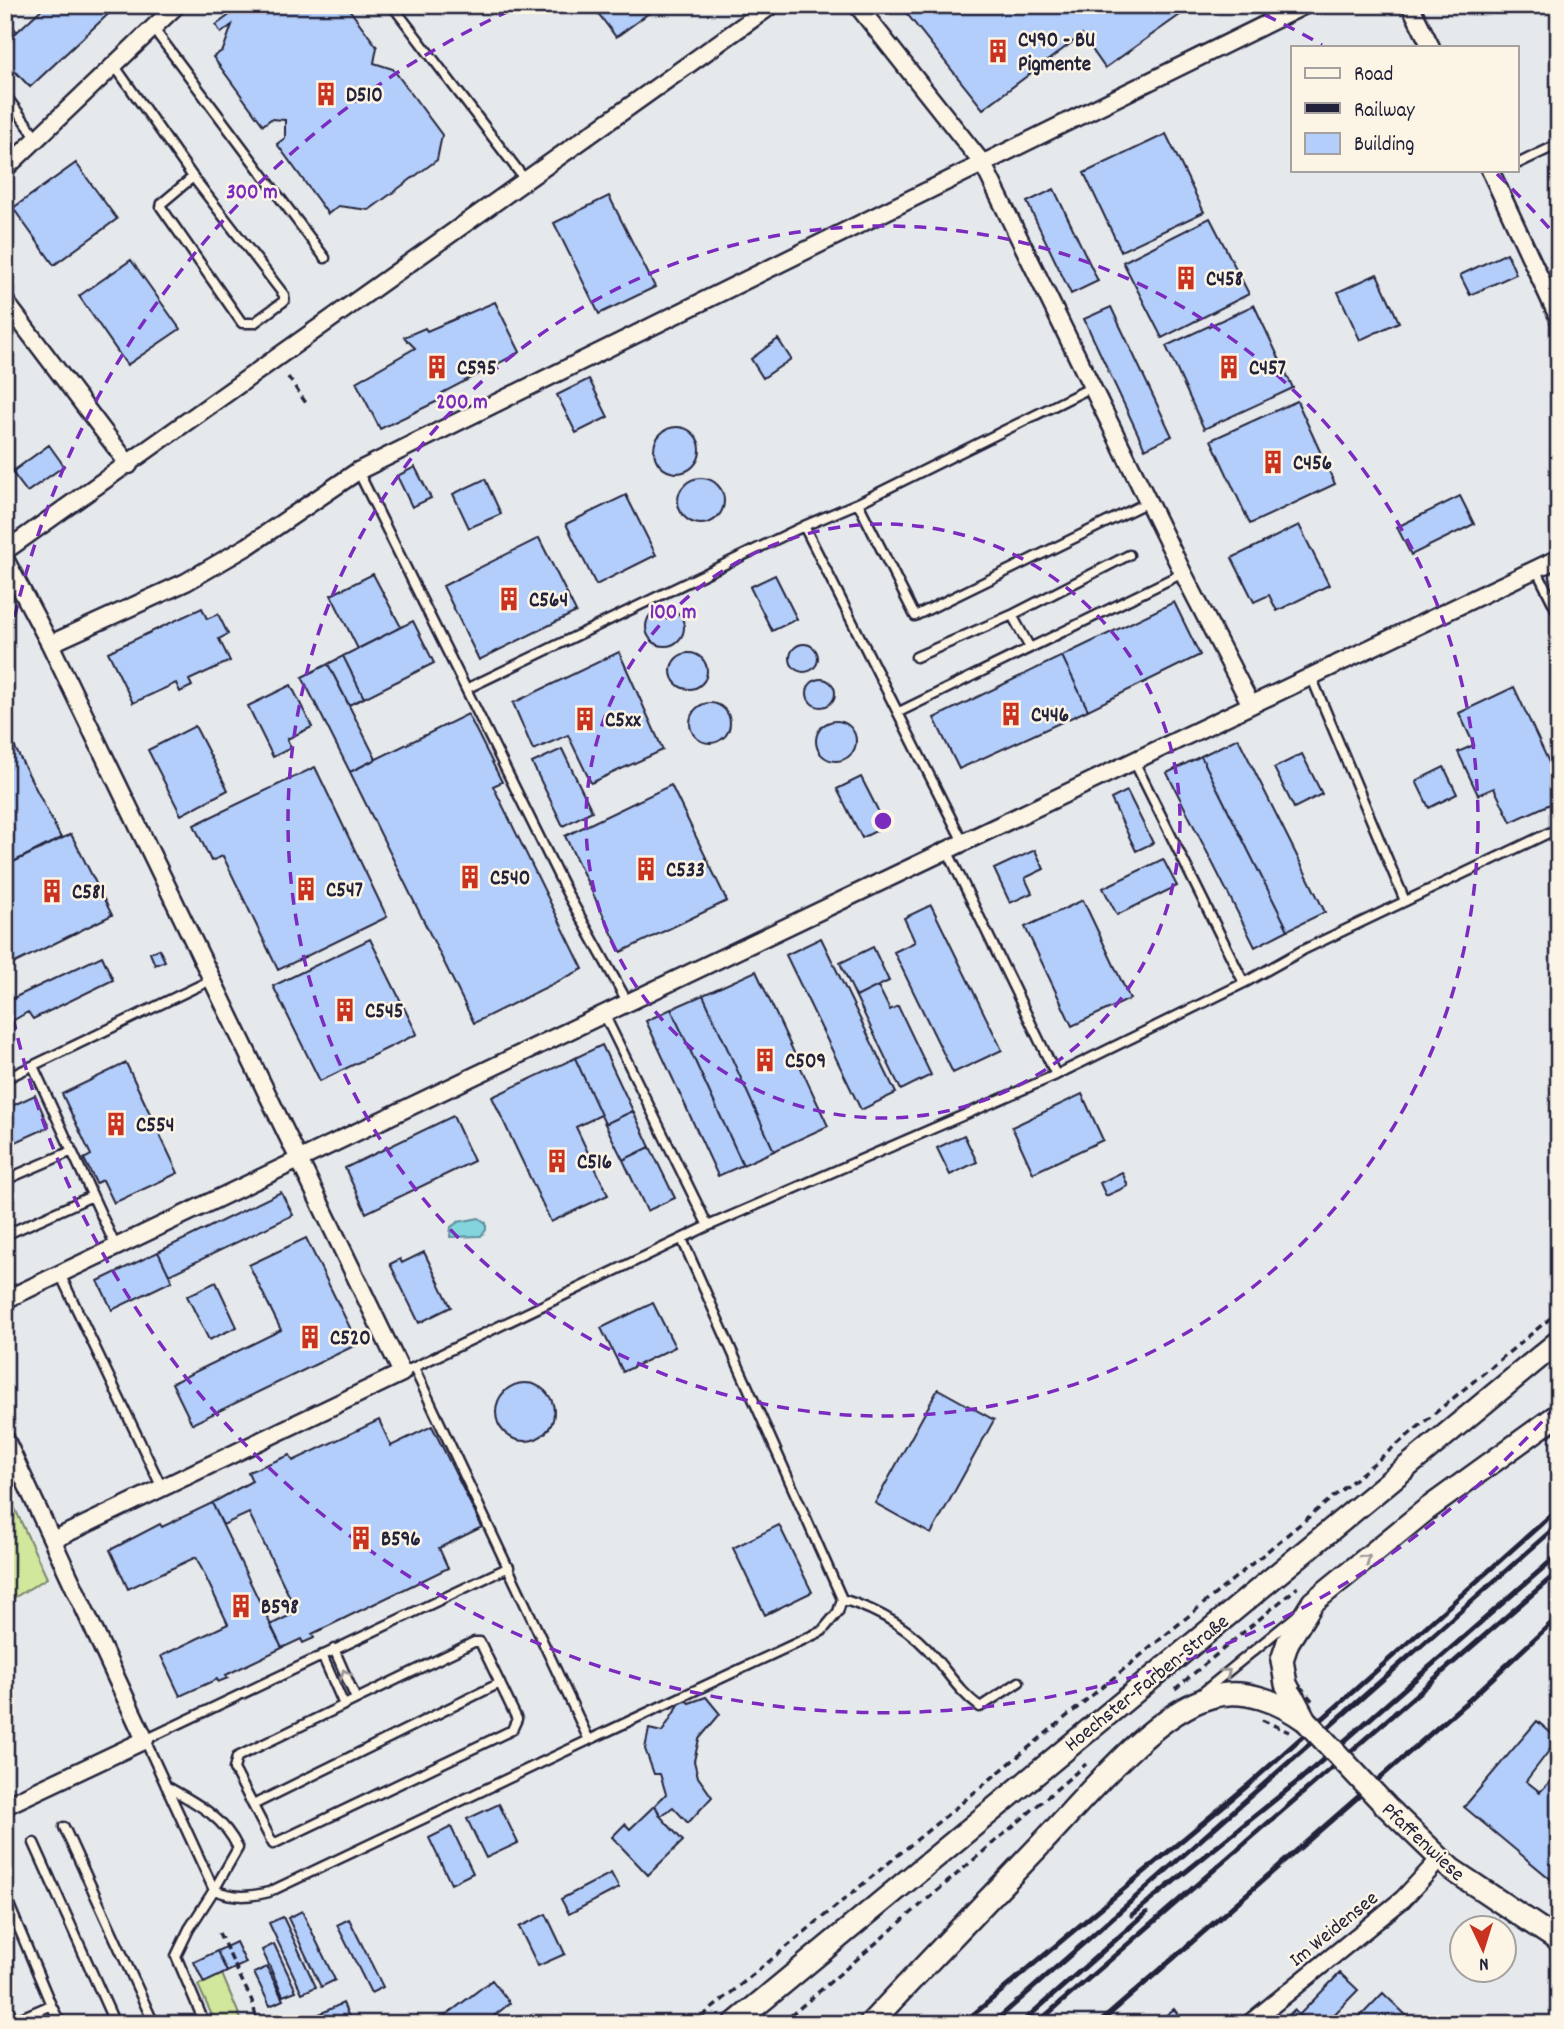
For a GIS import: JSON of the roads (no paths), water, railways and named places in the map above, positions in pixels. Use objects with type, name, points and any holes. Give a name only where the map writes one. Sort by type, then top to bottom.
[{"type":"main road","name":"Hoechster-Farben-Straße","points":[[738,2022],[1559,1341]]},
{"type":"main road","points":[[1285,1700],[1282,1669],[1284,1651],[1313,1602],[1426,1510],[1559,1414]]},
{"type":"main road","name":"Pfaffenwiese","points":[[870,2024],[1121,1761],[1174,1716],[1200,1701],[1223,1694],[1285,1700],[1440,1860],[1559,1941]]},
{"type":"street","points":[[5,169],[177,5]]},
{"type":"street","points":[[5,551],[527,182],[772,5]]},
{"type":"street","points":[[857,5],[983,164],[1183,573],[1251,705]]},
{"type":"street","points":[[50,644],[186,582],[248,546],[358,471],[983,164],[1279,11],[1305,5]]},
{"type":"street","points":[[1410,5],[1430,46]]},
{"type":"street","points":[[1496,172],[1559,318]]},
{"type":"street","points":[[5,301],[129,465]]},
{"type":"street","points":[[5,1300],[1559,558]]},
{"type":"street","points":[[5,559],[50,644],[298,1160],[408,1371],[53,1540]]},
{"type":"street","points":[[5,1438],[145,1740],[5,1806]]},
{"type":"street","name":"Im Weidensee","points":[[1249,2024],[1403,1899],[1440,1860]]},
{"type":"lane","points":[[392,5],[527,182]]},
{"type":"lane","points":[[153,28],[325,258]]},
{"type":"lane","points":[[114,65],[193,177],[284,295],[284,301],[254,323],[242,323],[161,207],[162,203],[193,177]]},
{"type":"lane","points":[[5,94],[37,138]]},
{"type":"lane","points":[[1518,164],[1559,144]]},
{"type":"lane","points":[[466,689],[804,526],[858,503],[1092,387]]},
{"type":"lane","points":[[358,471],[567,893],[628,1003]]},
{"type":"lane","points":[[858,503],[915,616],[1148,502]]},
{"type":"lane","points":[[804,526],[963,842]]},
{"type":"lane","points":[[916,657],[1012,615],[1129,555]]},
{"type":"lane","points":[[1536,569],[1559,615]]},
{"type":"lane","points":[[899,712],[1183,573]]},
{"type":"lane","points":[[1012,615],[1030,648]]},
{"type":"lane","points":[[1311,676],[1405,901]]},
{"type":"lane","points":[[1134,761],[1244,983]]},
{"type":"lane","points":[[589,1740],[509,1567],[408,1371],[708,1227],[1056,1075],[1244,983],[1303,950],[1559,828]]},
{"type":"lane","points":[[947,850],[1056,1075]]},
{"type":"lane","points":[[5,1079],[212,980]]},
{"type":"lane","points":[[604,1014],[708,1227]]},
{"type":"lane","points":[[33,1066],[116,1247]]},
{"type":"lane","points":[[5,1180],[72,1151]]},
{"type":"lane","points":[[5,1235],[92,1196]]},
{"type":"lane","points":[[509,1567],[145,1740],[214,1890],[230,1897],[270,1892],[822,1631],[838,1612],[842,1599],[682,1239]]},
{"type":"lane","points":[[60,1274],[162,1488]]},
{"type":"lane","points":[[842,1599],[866,1606],[895,1622],[931,1654],[954,1685],[980,1707],[1019,1682]]},
{"type":"lane","points":[[1174,1716],[1313,1602]]},
{"type":"lane","points":[[474,1642],[480,1642],[500,1683],[516,1719],[512,1730],[275,1845],[234,1769],[235,1759],[474,1642]]},
{"type":"lane","points":[[334,1649],[356,1699]]},
{"type":"lane","points":[[322,1655],[344,1705]]},
{"type":"lane","points":[[253,1805],[500,1683]]},
{"type":"lane","points":[[166,1786],[203,1807],[228,1828],[238,1848],[189,1929],[176,1956],[205,2024]]},
{"type":"lane","points":[[64,1827],[154,2024]]},
{"type":"lane","points":[[34,1843],[115,2024]]},
{"type":"lane","points":[[5,1895],[61,2024]]},
{"type":"lane","points":[[5,2002],[14,2022],[51,2005]]},
{"type":"water","points":[[479,1218],[486,1223],[486,1230],[481,1236],[450,1237],[451,1227],[458,1222]]},
{"type":"railway","points":[[962,2024],[1247,1786],[1559,1508]]},
{"type":"railway","points":[[992,2024],[1559,1524]]},
{"type":"railway","points":[[1132,1915],[1302,1778],[1559,1554]]},
{"type":"railway","points":[[1036,2024],[1559,1571]]},
{"type":"railway","points":[[1098,2024],[1468,1701],[1559,1616]]},
{"type":"railway","points":[[1020,2024],[1146,1913]]},
{"type":"place","name":"C490 - BU Pigmente","points":[[998,51]]},
{"type":"place","name":"D510","points":[[326,94]]},
{"type":"place","name":"C458","points":[[1186,278]]},
{"type":"place","name":"C595","points":[[437,367]]},
{"type":"place","name":"C457","points":[[1229,367]]},
{"type":"place","name":"C456","points":[[1273,462]]},
{"type":"place","name":"C564","points":[[509,599]]},
{"type":"place","name":"C446","points":[[1011,714]]},
{"type":"place","name":"C5xx","points":[[585,719]]},
{"type":"place","name":"C533","points":[[646,869]]},
{"type":"place","name":"C540","points":[[470,877]]},
{"type":"place","name":"C547","points":[[306,889]]},
{"type":"place","name":"C581","points":[[52,891]]},
{"type":"place","name":"C545","points":[[345,1010]]},
{"type":"place","name":"C509","points":[[765,1060]]},
{"type":"place","name":"C554","points":[[116,1124]]},
{"type":"place","name":"C516","points":[[557,1161]]},
{"type":"place","name":"C520","points":[[310,1337]]},
{"type":"place","name":"B596","points":[[361,1538]]},
{"type":"place","name":"B598","points":[[241,1606]]}]
